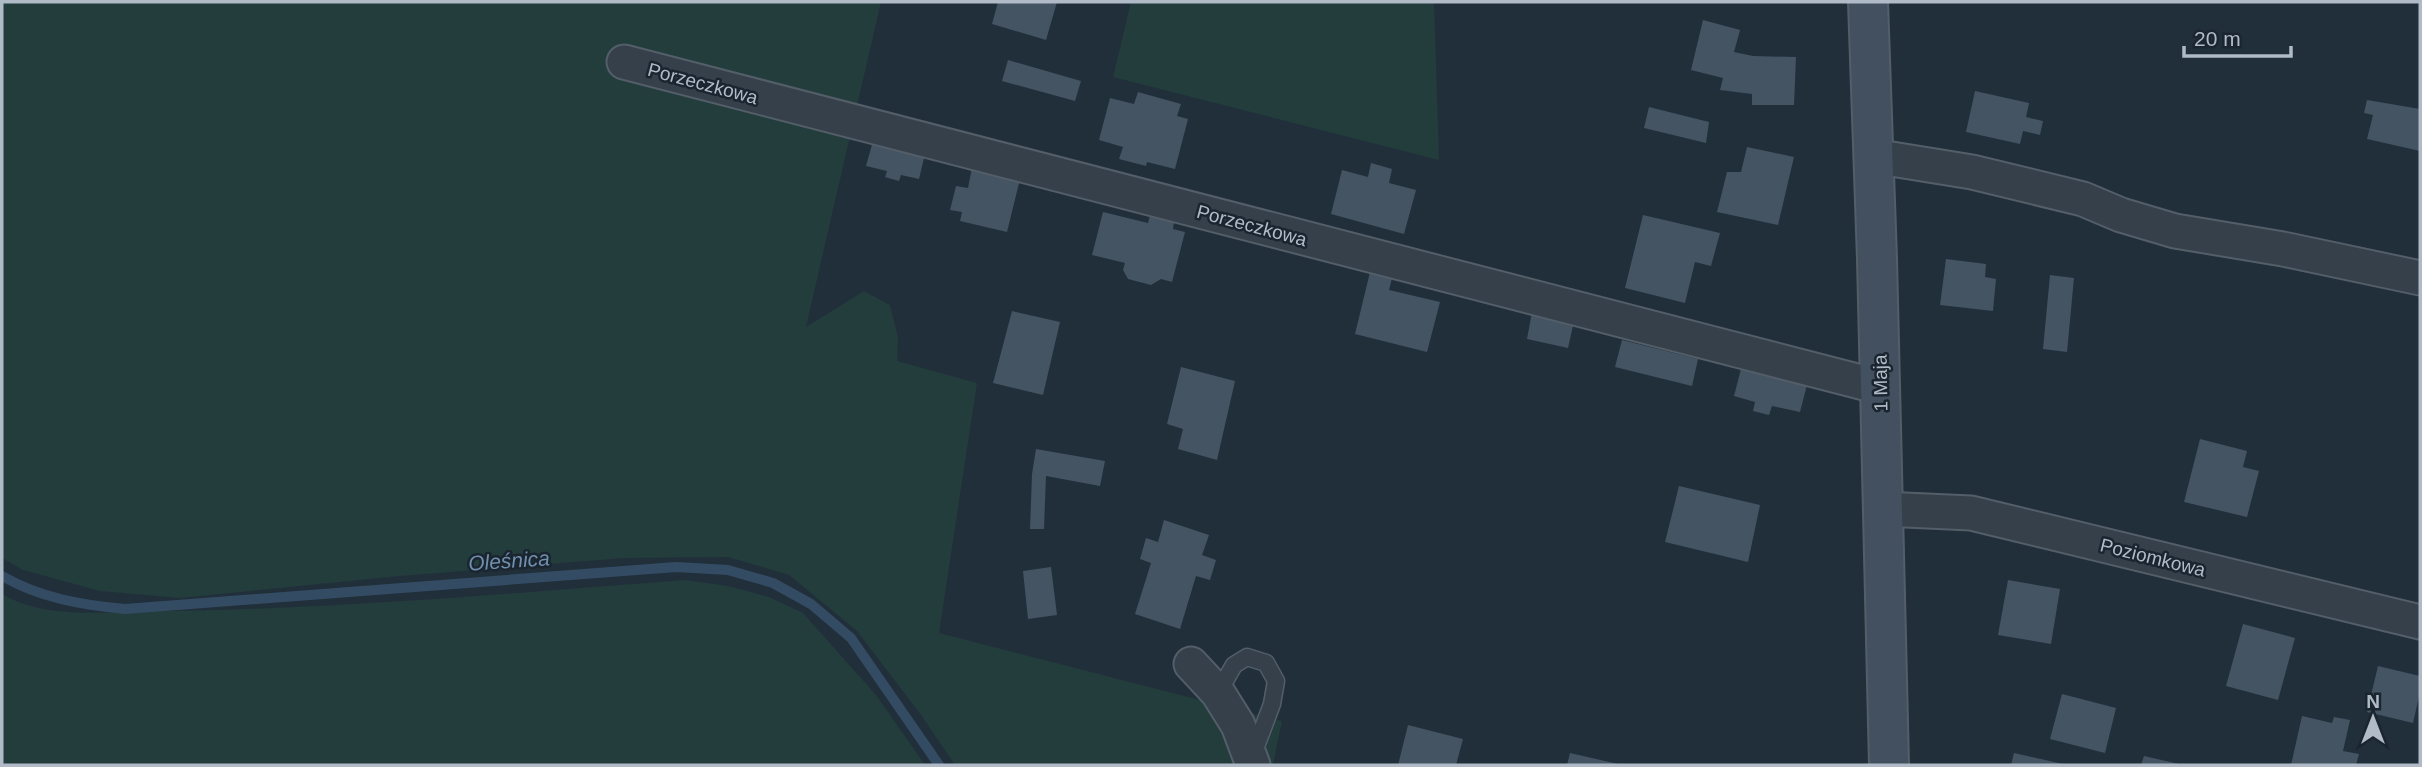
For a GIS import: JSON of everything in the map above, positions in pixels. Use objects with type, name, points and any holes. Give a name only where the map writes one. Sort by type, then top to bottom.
[{"type":"street","name":"1 Maja","points":[[1868,2],[1889,765]]},
{"type":"street","name":"Porzeczkowa","points":[[624,62],[1880,387]]},
{"type":"street","points":[[1873,156],[1972,172],[2083,199],[2121,215],[2175,231],[2296,252],[2420,278]]},
{"type":"street","name":"Poziomkowa","points":[[1883,509],[1971,513],[2420,622]]},
{"type":"street","points":[[1191,664],[1218,693],[1238,725],[1252,762]]},
{"type":"lane","points":[[1218,693],[1234,665],[1247,657],[1266,663],[1276,681],[1272,704],[1252,762]]},
{"type":"green space","points":[[2,2],[881,2],[806,327],[864,291],[890,305],[898,337],[897,361],[977,383],[939,633],[1282,721],[1273,765],[955,765],[857,631],[789,575],[728,557],[625,558],[400,576],[180,598],[100,591],[23,570],[2,558]]},
{"type":"green space","points":[[1131,2],[1434,2],[1439,160],[1113,77]]},
{"type":"green space","points":[[686,580],[728,586],[769,597],[803,613],[876,695],[925,765],[2,765],[2,594],[39,608],[101,613],[360,604]]},
{"type":"building","points":[[998,2],[1057,2],[1046,40],[992,24]]},
{"type":"building","points":[[1703,20],[1740,30],[1734,52],[1753,56],[1796,57],[1794,105],[1752,105],[1752,94],[1720,90],[1723,78],[1691,70]]},
{"type":"building","points":[[1008,60],[1081,81],[1075,101],[1002,81]]},
{"type":"building","points":[[1975,91],[2029,103],[2026,117],[2043,121],[2040,135],[2023,131],[2020,144],[1966,132]]},
{"type":"building","points":[[1138,92],[1181,104],[1177,116],[1188,119],[1175,169],[1147,162],[1146,166],[1119,159],[1123,147],[1099,140],[1110,98],[1134,104]]},
{"type":"building","points":[[2367,100],[2420,109],[2420,151],[2367,139],[2373,115],[2364,113]]},
{"type":"building","points":[[1649,107],[1709,122],[1706,143],[1644,128]]},
{"type":"building","points":[[873,141],[925,154],[919,179],[901,175],[899,181],[885,177],[887,171],[866,166]]},
{"type":"building","points":[[1747,147],[1794,157],[1778,225],[1717,212],[1727,172],[1741,172]]},
{"type":"building","points":[[1371,163],[1392,169],[1389,183],[1416,190],[1404,234],[1331,214],[1342,170],[1368,177]]},
{"type":"building","points":[[972,168],[1020,179],[1007,232],[960,221],[962,212],[950,210],[956,186],[968,188]]},
{"type":"building","points":[[1156,211],[1170,215],[1174,222],[1173,229],[1185,232],[1172,282],[1161,279],[1151,285],[1128,279],[1123,270],[1125,263],[1092,255],[1103,212],[1148,223],[1150,215]]},
{"type":"building","points":[[1643,215],[1720,233],[1711,266],[1695,262],[1685,303],[1625,288]]},
{"type":"building","points":[[1946,259],[1986,264],[1985,277],[1996,279],[1993,311],[1940,305]]},
{"type":"building","points":[[1370,272],[1392,278],[1389,290],[1440,302],[1427,352],[1355,334]]},
{"type":"building","points":[[2050,275],[2074,278],[2067,352],[2043,349]]},
{"type":"building","points":[[1012,311],[1060,322],[1043,395],[993,383]]},
{"type":"building","points":[[1532,312],[1574,321],[1568,348],[1527,339]]},
{"type":"building","points":[[1622,340],[1698,359],[1692,386],[1615,367]]},
{"type":"building","points":[[1742,365],[1808,381],[1800,412],[1772,406],[1769,415],[1753,411],[1755,402],[1734,396]]},
{"type":"building","points":[[1181,367],[1235,381],[1217,460],[1178,449],[1183,429],[1167,424]]},
{"type":"building","points":[[2200,439],[2247,451],[2243,467],[2259,471],[2247,517],[2184,502]]},
{"type":"building","points":[[1036,449],[1105,461],[1100,486],[1046,476],[1044,529],[1030,529],[1032,474]]},
{"type":"building","points":[[1679,486],[1760,505],[1748,562],[1665,542]]},
{"type":"building","points":[[1164,520],[1209,535],[1202,555],[1216,560],[1210,580],[1196,576],[1180,629],[1135,614],[1151,563],[1140,559],[1146,538],[1158,542]]},
{"type":"building","points":[[1051,567],[1057,615],[1028,619],[1023,571]]},
{"type":"building","points":[[2008,580],[2060,589],[2051,644],[1998,635]]},
{"type":"building","points":[[2243,624],[2295,638],[2278,700],[2226,686]]},
{"type":"building","points":[[2378,666],[2420,676],[2420,692],[2413,723],[2367,712]]},
{"type":"building","points":[[2062,694],[2116,708],[2105,753],[2050,739]]},
{"type":"building","points":[[2302,716],[2332,723],[2334,717],[2350,720],[2343,751],[2359,754],[2356,765],[2291,765]]},
{"type":"building","points":[[1408,725],[1463,739],[1456,765],[1398,765]]},
{"type":"building","points":[[1570,753],[1618,764],[1618,765],[1567,765]]},
{"type":"building","points":[[2014,753],[2063,764],[2011,765]]},
{"type":"building","points":[[2144,756],[2179,764],[2179,765],[2141,765]]},
{"type":"waterway","name":"Oleśnica","points":[[2,576],[31,590],[62,599],[125,609],[676,567],[728,570],[773,583],[811,604],[851,638],[939,765]]}]
